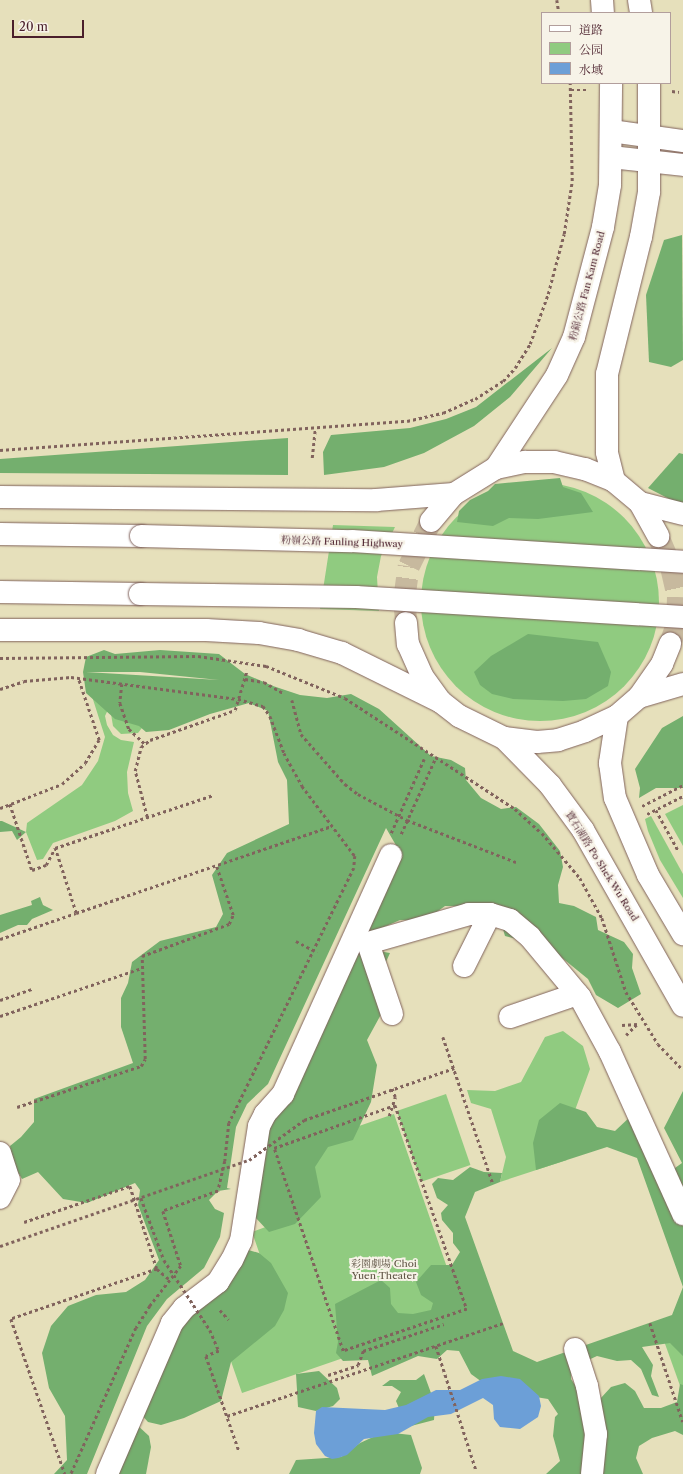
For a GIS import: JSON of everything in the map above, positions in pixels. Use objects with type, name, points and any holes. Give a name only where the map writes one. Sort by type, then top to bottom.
[{"type":"main road","points":[[639,0],[641,12]]},
{"type":"main road","name":"粉錦公路 Fan Kam Road","points":[[496,468],[557,375],[574,337],[603,227],[611,157],[611,84]]},
{"type":"main road","points":[[614,481],[607,452],[607,374],[641,237],[649,192],[651,135],[649,84]]},
{"type":"main road","points":[[611,131],[651,135],[683,141]]},
{"type":"main road","points":[[611,157],[650,160],[683,165]]},
{"type":"main road","points":[[431,521],[454,494],[496,468],[526,462],[554,462],[585,469],[614,481],[650,505],[683,514]]},
{"type":"main road","points":[[0,497],[376,500],[454,494]]},
{"type":"main road","points":[[650,505],[683,504]]},
{"type":"main road","points":[[650,505],[658,536]]},
{"type":"main road","name":"粉嶺公路 Fanling Highway","points":[[0,534],[352,541],[683,562]]},
{"type":"main road","points":[[0,592],[356,597],[683,617]]},
{"type":"main road","points":[[406,623],[408,644],[422,676],[441,702]]},
{"type":"main road","points":[[0,630],[206,630],[259,633],[298,640],[342,653],[441,702],[459,716],[504,738],[537,742],[558,740],[585,731],[617,716],[639,697],[662,664],[670,644]]},
{"type":"main road","points":[[639,697],[683,684]]},
{"type":"main road","points":[[617,716],[610,762],[615,798],[648,875],[683,934]]},
{"type":"main road","name":"寶石湖路 Po Shek Wu Road","points":[[504,738],[550,785],[583,830],[683,1006]]},
{"type":"main road","points":[[107,1474],[172,1323],[184,1308],[218,1282],[232,1260],[241,1240],[259,1126],[265,1114],[283,1094],[391,856]]},
{"type":"main road","points":[[392,1014],[368,943],[469,914],[490,914],[510,920],[530,937],[577,994],[608,1047],[683,1214]]},
{"type":"main road","points":[[464,966],[490,914]]},
{"type":"main road","points":[[510,1017],[577,994]]},
{"type":"main road","points":[[0,1153],[9,1180],[0,1198]]},
{"type":"main road","points":[[575,1348],[587,1386],[596,1434],[592,1474]]},
{"type":"path","points":[[557,0],[559,12]]},
{"type":"path","points":[[0,450],[315,429],[406,421],[443,413],[475,399],[503,381],[516,368],[530,344],[548,294],[564,234],[572,181],[570,84]]},
{"type":"path","points":[[312,458],[315,429]]},
{"type":"path","points":[[0,658],[198,656],[266,666],[345,698],[515,809],[542,833],[580,878],[602,918],[626,992],[658,1044],[683,1070]]},
{"type":"path","points":[[147,817],[135,771],[137,756],[145,744],[150,740],[235,710],[247,670]]},
{"type":"path","points":[[0,808],[62,784],[85,762],[99,740],[78,678]]},
{"type":"path","points":[[0,690],[24,681],[78,678],[238,699],[263,706],[270,716],[284,753],[302,786],[332,826],[352,849],[354,868],[229,1123],[226,1162],[218,1191],[163,1211],[181,1266],[136,1328],[70,1474]]},
{"type":"path","points":[[244,679],[264,682],[283,693]]},
{"type":"path","points":[[122,684],[120,703],[129,729],[145,744]]},
{"type":"path","points":[[292,700],[301,734],[345,784],[407,820],[516,862]]},
{"type":"path","points":[[407,820],[436,757]]},
{"type":"path","points":[[641,807],[683,785]]},
{"type":"path","points":[[10,804],[32,870],[46,865],[55,848],[213,795]]},
{"type":"path","points":[[647,814],[683,796]]},
{"type":"path","points":[[656,810],[678,850]]},
{"type":"path","points":[[0,938],[332,826]]},
{"type":"path","points":[[55,848],[76,913]]},
{"type":"path","points":[[17,1107],[141,1066],[145,1059],[142,956],[229,924],[233,915],[216,865]]},
{"type":"path","points":[[296,941],[317,952]]},
{"type":"path","points":[[0,1016],[142,968]]},
{"type":"path","points":[[0,1000],[32,989]]},
{"type":"path","points":[[443,1037],[494,1184]]},
{"type":"path","points":[[0,1246],[250,1160],[304,1120],[454,1068]]},
{"type":"path","points":[[392,1089],[395,1105],[467,1309],[343,1351],[274,1148],[395,1105]]},
{"type":"path","points":[[389,1116],[395,1105]]},
{"type":"path","points":[[24,1222],[130,1186],[157,1269],[170,1280]]},
{"type":"path","points":[[141,1198],[164,1260],[210,1330],[219,1351],[206,1356],[239,1451]]},
{"type":"path","points":[[65,1474],[11,1319],[157,1269]]},
{"type":"path","points":[[227,1416],[503,1323]]},
{"type":"path","points":[[650,1323],[683,1422]]},
{"type":"path","points":[[328,1375],[358,1365],[363,1351],[444,1324]]},
{"type":"path","points":[[436,1346],[476,1470]]},
{"type":"green space","points":[[682,235],[683,360],[671,367],[649,362],[646,295],[664,240]]},
{"type":"green space","points":[[552,348],[510,397],[474,426],[424,453],[384,467],[324,475],[323,452],[331,435],[410,428],[446,419],[476,407]]},
{"type":"green space","points":[[288,438],[288,475],[0,473],[0,459]]},
{"type":"green space","points":[[679,453],[683,454],[683,506],[648,488]]},
{"type":"green space","points":[[560,478],[563,487],[581,493],[593,512],[538,519],[509,518],[493,526],[457,522],[459,511],[470,500],[488,491],[495,484]]},
{"type":"green space","points":[[528,483],[552,483],[575,488],[596,497],[616,510],[632,526],[645,546],[654,567],[659,590],[657,625],[650,648],[632,678],[616,694],[596,707],[575,716],[552,721],[528,721],[505,716],[484,707],[464,694],[448,678],[435,658],[426,637],[421,614],[421,590],[426,567],[435,546],[448,526],[464,510],[484,497],[505,488]]},
{"type":"green space","points":[[333,525],[395,527],[381,556],[377,577],[379,611],[320,609]]},
{"type":"green space","points":[[528,634],[598,642],[611,672],[608,686],[586,699],[563,701],[513,699],[492,694],[480,685],[474,672],[491,656]]},
{"type":"green space","points":[[104,650],[115,654],[160,650],[219,654],[245,674],[273,686],[300,695],[327,698],[351,694],[379,709],[431,756],[451,760],[465,768],[466,780],[481,798],[501,809],[516,807],[539,824],[560,851],[563,867],[558,885],[559,903],[574,906],[596,917],[598,930],[624,942],[633,954],[632,968],[641,994],[618,1008],[596,995],[588,979],[550,948],[505,936],[502,926],[465,906],[445,906],[434,914],[415,920],[400,920],[361,937],[401,854],[386,828],[268,1084],[247,1104],[236,1127],[227,1188],[231,1189],[218,1191],[209,1200],[215,1209],[224,1213],[220,1237],[204,1268],[167,1299],[147,1326],[87,1474],[54,1474],[67,1460],[65,1416],[49,1388],[42,1353],[51,1326],[68,1306],[96,1295],[126,1292],[145,1280],[159,1260],[138,1205],[140,1190],[135,1183],[87,1203],[63,1199],[38,1172],[22,1179],[12,1162],[10,1146],[21,1137],[34,1122],[34,1099],[133,1063],[121,1027],[121,998],[128,983],[132,962],[160,941],[216,927],[223,914],[212,875],[227,853],[289,824],[287,780],[278,762],[268,711],[249,703],[210,714],[169,730],[146,732],[139,726],[115,719],[86,693],[83,672],[86,657]],"holes":[[[86,672],[140,672],[219,680]]]},
{"type":"green space","points":[[89,687],[114,697],[105,716],[107,725],[113,735],[121,740],[134,742],[127,772],[128,793],[133,811],[115,821],[53,843],[43,859],[37,860],[26,832],[27,823],[82,785],[98,761],[105,737]]},
{"type":"green space","points":[[111,714],[145,724],[138,733],[121,734],[113,726]]},
{"type":"green space","points":[[683,716],[683,788],[656,788],[639,798],[640,788],[635,769],[662,728]]},
{"type":"green space","points":[[683,805],[683,846],[665,814]]},
{"type":"green space","points":[[651,816],[683,874],[683,898],[660,860],[648,831],[645,819]]},
{"type":"green space","points":[[0,821],[26,832],[17,840],[12,831],[0,832]]},
{"type":"green space","points":[[40,897],[43,905],[53,910],[32,919],[27,925],[18,925],[0,933],[0,915],[32,905],[31,901]]},
{"type":"green space","points":[[356,947],[390,953],[381,973],[390,998],[367,1040],[377,1065],[371,1102],[353,1140],[328,1147],[315,1167],[321,1197],[295,1224],[269,1232],[253,1215],[267,1129]]},
{"type":"green space","points":[[563,1031],[583,1046],[590,1069],[562,1146],[567,1160],[500,1182],[506,1157],[491,1109],[471,1103],[467,1090],[495,1091],[521,1082],[545,1037]]},
{"type":"green space","points":[[683,1091],[683,1287],[637,1158],[607,1147],[536,1170],[533,1143],[539,1120],[560,1103],[586,1112],[597,1127],[615,1131],[632,1115],[668,1173],[682,1163],[664,1128]]},
{"type":"green space","points":[[446,1094],[470,1165],[421,1182],[397,1111]]},
{"type":"green space","name":"彩園劇場 Choi Yuen Theater","points":[[394,1114],[461,1308],[349,1356],[242,1393],[218,1324],[277,1304],[252,1232],[301,1214],[280,1153]]},
{"type":"green space","points":[[470,1167],[484,1172],[502,1173],[500,1182],[475,1192],[465,1217],[513,1351],[537,1362],[672,1315],[683,1287],[683,1356],[670,1343],[642,1347],[653,1365],[651,1376],[659,1397],[652,1395],[641,1369],[631,1360],[617,1361],[597,1356],[571,1368],[571,1379],[577,1388],[578,1401],[582,1398],[600,1399],[611,1387],[625,1383],[635,1391],[644,1408],[661,1408],[677,1402],[680,1384],[683,1385],[683,1435],[675,1431],[652,1438],[639,1446],[636,1458],[643,1474],[546,1474],[560,1461],[553,1436],[555,1417],[558,1414],[548,1399],[493,1390],[471,1374],[459,1351],[447,1350],[437,1359],[418,1356],[372,1376],[368,1360],[343,1361],[336,1353],[338,1342],[335,1304],[381,1280],[390,1288],[391,1304],[398,1313],[413,1314],[431,1310],[433,1303],[421,1295],[416,1282],[431,1265],[452,1265],[460,1252],[453,1243],[453,1233],[442,1220],[441,1213],[448,1205],[437,1198],[432,1184],[438,1178],[453,1180]]},
{"type":"green space","points":[[245,1249],[259,1253],[271,1263],[288,1293],[284,1310],[275,1326],[231,1362],[221,1401],[184,1418],[161,1425],[148,1422],[139,1412],[176,1329]]},
{"type":"green space","points":[[683,1334],[683,1394],[664,1341]]},
{"type":"green space","points":[[319,1371],[337,1388],[340,1399],[333,1406],[316,1411],[298,1407],[296,1374]]},
{"type":"green space","points":[[424,1374],[435,1404],[434,1420],[411,1426],[403,1418],[396,1401],[401,1392],[392,1386],[382,1386],[390,1380],[416,1380]]},
{"type":"green space","points":[[135,1423],[149,1436],[151,1447],[146,1474],[112,1474]]},
{"type":"green space","points":[[384,1432],[411,1435],[422,1468],[420,1474],[289,1474],[296,1460],[341,1457],[360,1443]]},
{"type":"water","points":[[501,1376],[520,1379],[539,1396],[541,1406],[538,1417],[520,1429],[500,1427],[494,1419],[493,1405],[483,1398],[451,1414],[428,1417],[398,1434],[364,1439],[347,1455],[338,1458],[332,1459],[325,1456],[316,1444],[314,1433],[316,1411],[322,1407],[385,1410],[406,1405],[436,1390],[460,1390],[482,1379]]},
{"type":"tunnel","points":[[406,619],[404,600],[409,566],[431,521]]},
{"type":"tunnel","points":[[658,536],[671,567],[678,597],[677,624],[670,644]]}]
